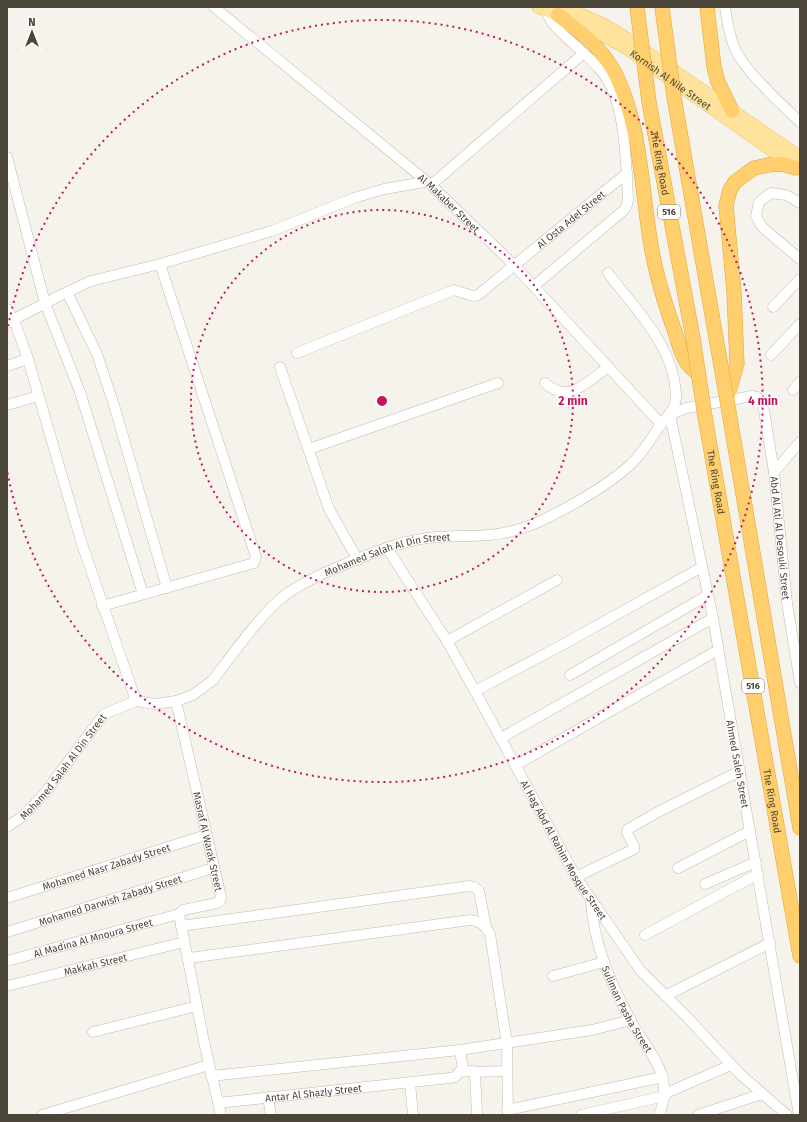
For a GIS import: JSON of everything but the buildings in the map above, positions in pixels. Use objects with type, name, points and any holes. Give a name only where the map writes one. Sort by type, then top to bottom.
[{"type":"highway","name":"The Ring Road","points":[[637,7],[649,102],[800,956]]},
{"type":"highway","name":"516","points":[[662,7],[674,98],[800,828]]},
{"type":"highway","points":[[707,7],[714,67],[718,82],[732,111]]},
{"type":"highway","points":[[561,11],[603,54],[616,74],[627,101],[638,153],[653,256],[663,300],[687,364],[698,373]]},
{"type":"highway","points":[[728,405],[737,364],[734,292],[726,205],[730,190],[735,182],[754,168],[782,164],[799,165]]},
{"type":"main road","name":"Kornish Al Nile Street","points":[[541,8],[561,11],[610,28],[732,111],[799,165]]},
{"type":"main road","name":"Kornish Al Nile Street","points":[[561,11],[626,48],[799,165]]},
{"type":"street","name":"Al Makaber Street","points":[[214,7],[428,183],[513,264],[661,424]]},
{"type":"street","points":[[725,7],[728,30],[736,50],[761,83],[800,122]]},
{"type":"street","points":[[534,286],[628,205],[627,156],[614,94],[602,72],[554,24],[541,8]]},
{"type":"street","points":[[10,322],[91,281],[160,264],[272,231],[377,191],[428,183],[584,53]]},
{"type":"street","points":[[7,157],[45,303],[80,392],[143,594]]},
{"type":"street","name":"Al Osta Adel Street","points":[[297,353],[454,290],[474,296],[478,295],[513,264],[627,173]]},
{"type":"street","points":[[800,203],[786,195],[771,193],[758,202],[756,216],[762,227],[800,259]]},
{"type":"street","points":[[102,606],[254,563],[256,557],[160,264]]},
{"type":"street","points":[[608,274],[658,338],[664,349],[674,381],[676,395],[670,416]]},
{"type":"street","points":[[772,307],[800,279]]},
{"type":"street","points":[[67,292],[97,354],[114,405],[167,588]]},
{"type":"street","points":[[7,309],[10,322],[28,360],[80,541],[136,701]]},
{"type":"street","points":[[771,355],[800,324]]},
{"type":"street","points":[[7,366],[28,360]]},
{"type":"street","points":[[280,367],[329,509],[358,560]]},
{"type":"street","points":[[544,383],[553,390],[570,393],[578,389],[608,367]]},
{"type":"street","points":[[309,449],[498,384]]},
{"type":"street","points":[[7,404],[38,396]]},
{"type":"street","name":"Mohamed Salah Al Din Street","points":[[7,827],[23,816],[43,795],[104,714],[136,701],[155,704],[176,701],[193,695],[213,680],[264,615],[285,595],[322,575],[387,548],[409,541],[427,538],[498,535],[518,530],[549,517],[619,474],[633,461],[661,424],[670,416],[686,408],[752,396],[757,397]]},
{"type":"street","name":"Abd Al Ati Al Desouki Street","points":[[757,397],[764,404],[774,472],[787,602],[800,683]]},
{"type":"street","name":"Ahmed Saleh Street","points":[[670,416],[713,618],[799,1115]]},
{"type":"street","points":[[774,472],[800,442]]},
{"type":"street","name":"Al Hag Abd Al Rahim Mosque Street","points":[[387,548],[447,641],[576,877],[640,970],[731,1064],[762,1094],[787,1115]]},
{"type":"street","points":[[475,690],[562,645],[702,567]]},
{"type":"street","points":[[447,641],[557,580]]},
{"type":"street","points":[[570,675],[708,595]]},
{"type":"street","points":[[501,738],[713,618]]},
{"type":"street","points":[[516,765],[718,650]]},
{"type":"street","name":"Masraf Al Warak Street","points":[[176,701],[213,868],[221,897],[220,901],[183,910],[179,914]]},
{"type":"street","points":[[576,877],[634,849],[634,846],[627,833],[628,829],[658,812],[740,771]]},
{"type":"street","points":[[678,868],[750,831]]},
{"type":"street","name":"Mohamed Nasr Zabady Street","points":[[7,898],[206,835]]},
{"type":"street","points":[[705,884],[756,862]]},
{"type":"street","name":"Mohamed Darwish Zabady Street","points":[[7,932],[213,868]]},
{"type":"street","points":[[645,935],[758,874]]},
{"type":"street","points":[[181,926],[469,886],[474,887],[479,891],[486,927],[490,934],[507,1044],[508,1113],[663,1077]]},
{"type":"street","name":"Suliman Pasha Street","points":[[591,900],[592,923],[604,962],[631,1020],[650,1051],[663,1077],[665,1095],[659,1115]]},
{"type":"street","points":[[179,914],[184,942],[189,958],[211,1076],[221,1115]]},
{"type":"street","name":"Al Madina Al Mnoura Street","points":[[7,961],[179,914]]},
{"type":"street","points":[[189,958],[470,920],[477,921],[486,927]]},
{"type":"street","name":"Makkah Street","points":[[7,986],[184,942]]},
{"type":"street","points":[[665,996],[770,943]]},
{"type":"street","points":[[553,976],[604,962]]},
{"type":"street","points":[[93,1032],[197,1006]]},
{"type":"street","points":[[211,1076],[507,1044],[592,1030],[631,1020]]},
{"type":"street","points":[[460,1050],[463,1071],[507,1071]]},
{"type":"street","points":[[42,1115],[209,1064]]},
{"type":"street","points":[[581,1115],[665,1095],[731,1064]]},
{"type":"street","name":"Antar Al Shazly Street","points":[[218,1103],[452,1078],[458,1072],[463,1071]]},
{"type":"street","points":[[474,1072],[477,1115]]},
{"type":"street","points":[[410,1083],[412,1115]]},
{"type":"street","points":[[698,1115],[762,1094]]},
{"type":"street","points":[[268,1097],[271,1115]]}]
